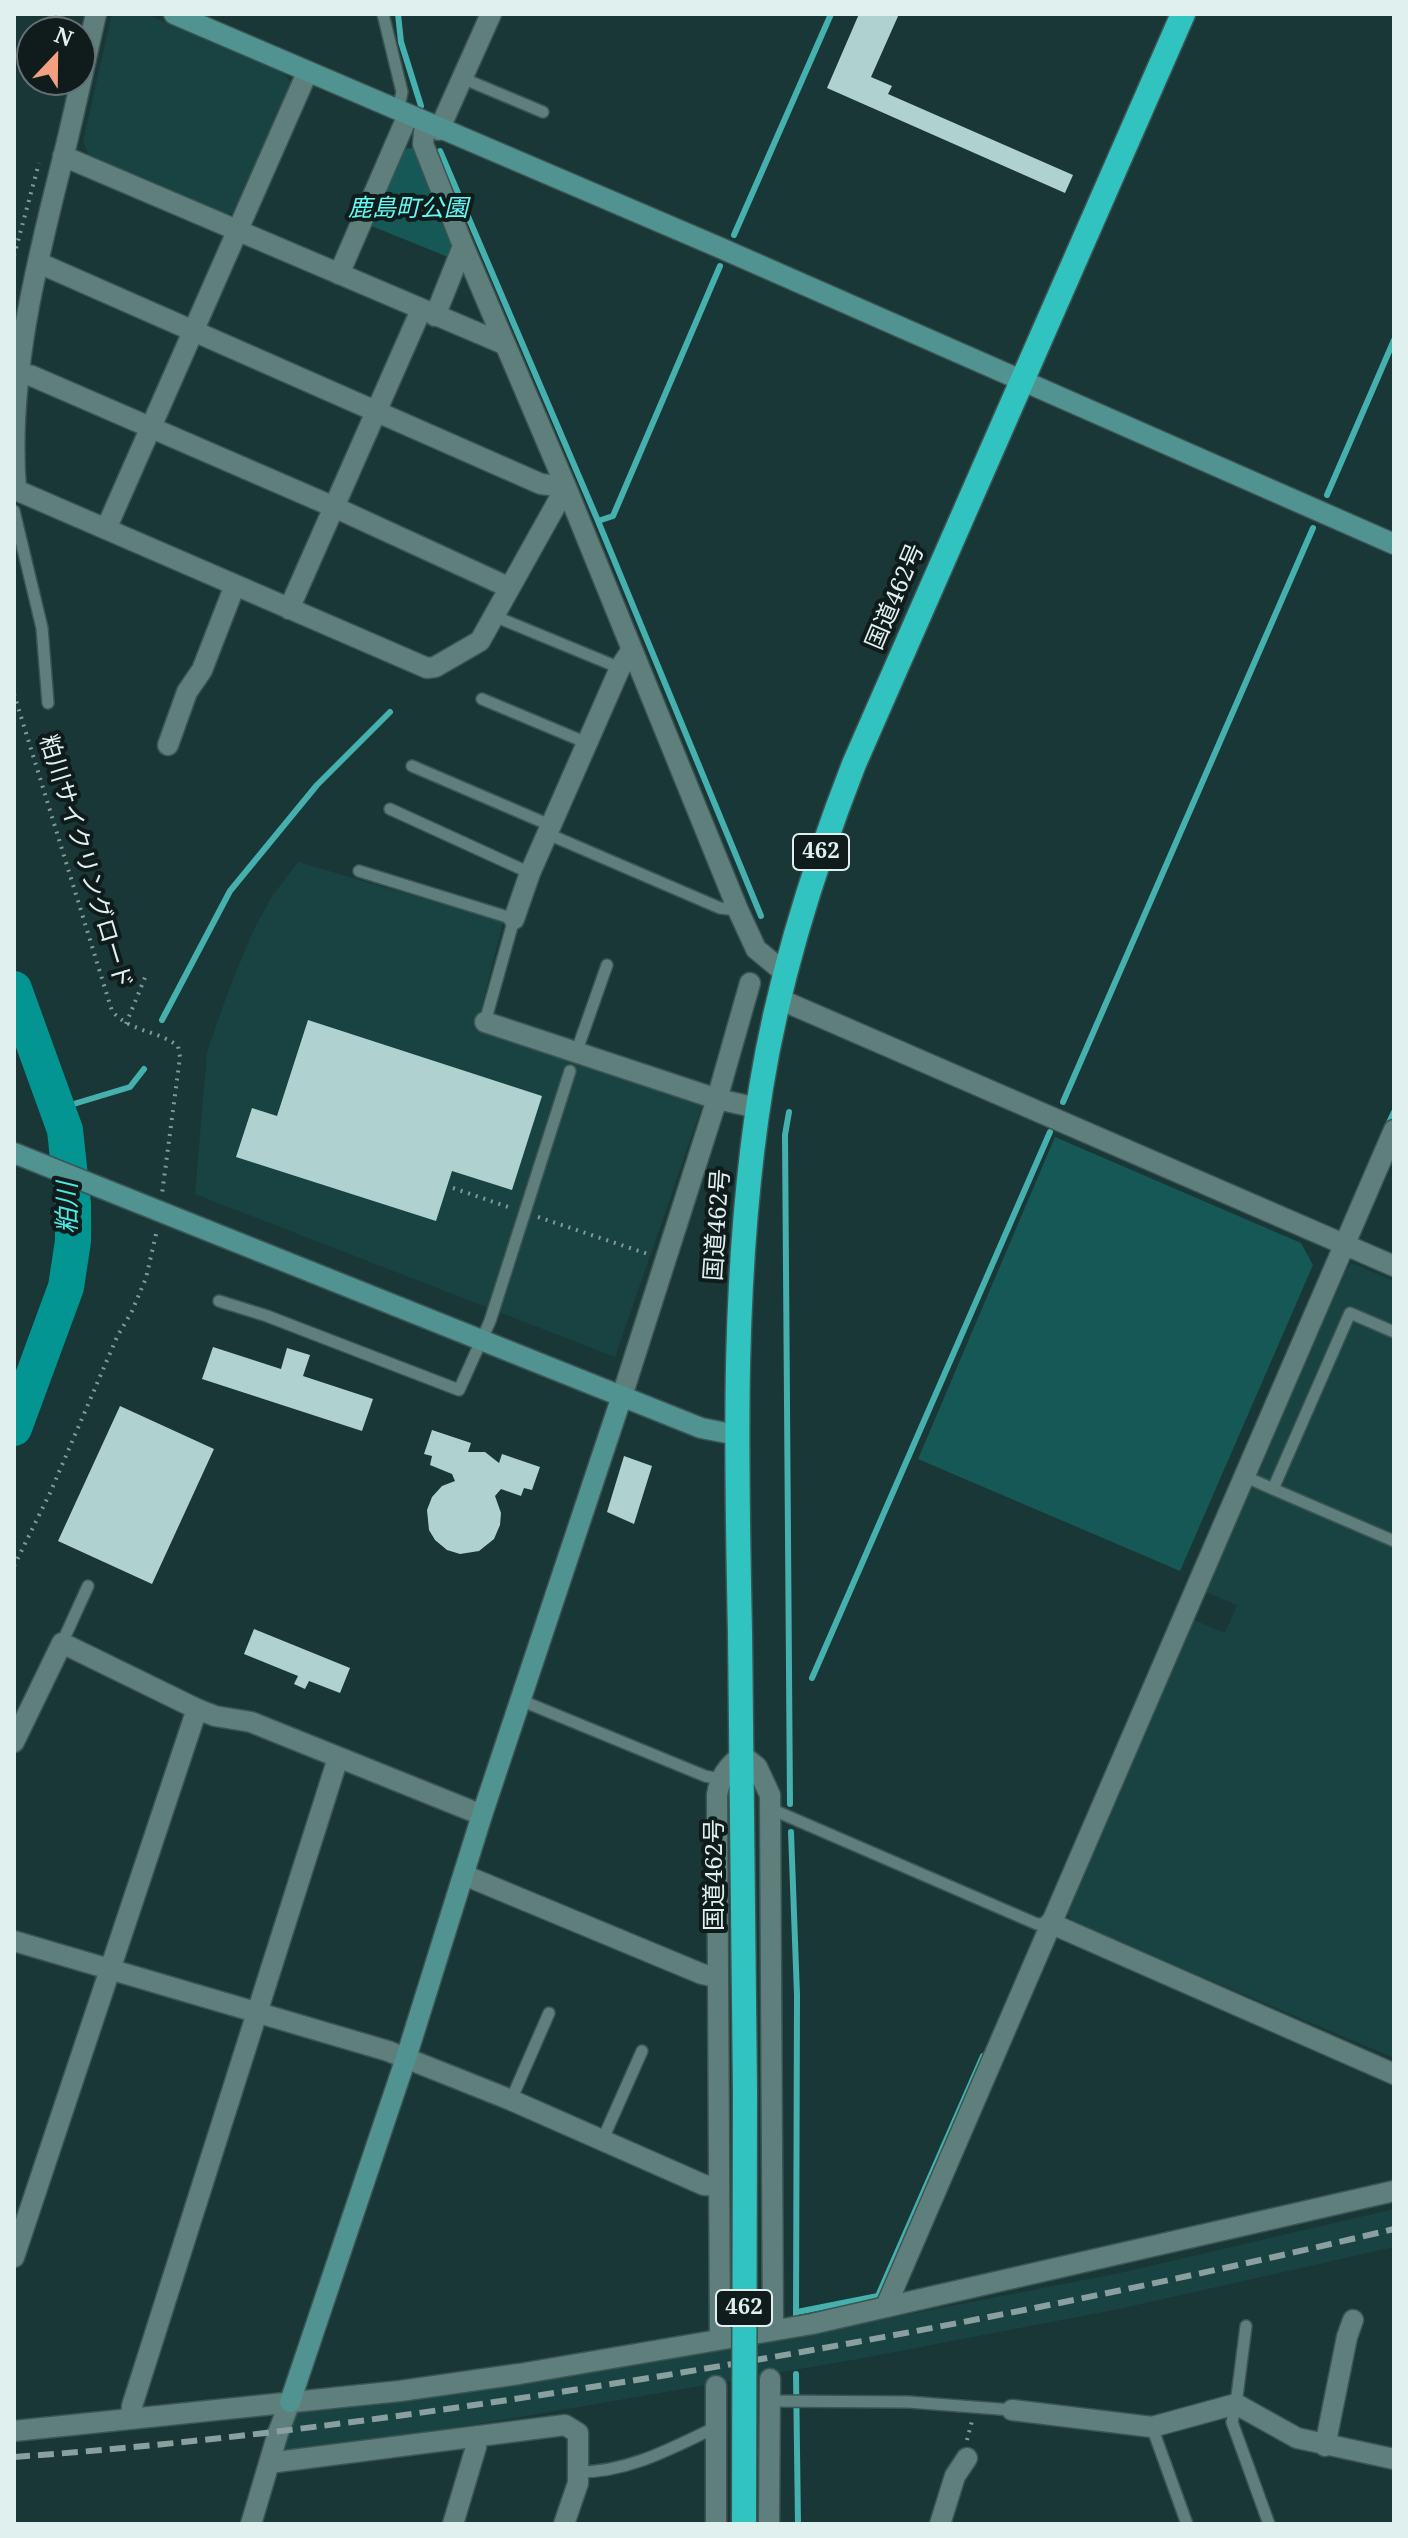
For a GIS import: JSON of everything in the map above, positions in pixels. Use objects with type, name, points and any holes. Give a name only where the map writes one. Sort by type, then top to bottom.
[{"type":"highway","name":"国道462号","points":[[744,2524],[745,2092],[737,1435],[744,1251],[758,1108],[785,973],[812,878],[848,778],[1183,14]]},
{"type":"street","points":[[96,14],[24,335],[14,467],[15,504],[106,529],[427,668],[435,667],[480,641],[566,487]]},
{"type":"street","points":[[174,14],[716,246],[1394,544]]},
{"type":"street","points":[[339,274],[417,120],[462,78],[491,14]]},
{"type":"street","points":[[106,529],[307,73]]},
{"type":"street","points":[[417,120],[423,144],[463,246],[566,487],[625,659],[756,949],[785,973]]},
{"type":"street","points":[[63,156],[504,344]]},
{"type":"street","points":[[289,609],[376,412],[463,246]]},
{"type":"street","points":[[39,263],[541,484],[566,487]]},
{"type":"street","points":[[20,373],[334,507],[508,587]]},
{"type":"street","points":[[168,745],[187,692],[202,670],[235,585]]},
{"type":"street","points":[[514,919],[530,873],[625,659]]},
{"type":"street","points":[[251,2524],[622,1396],[717,1099],[750,983]]},
{"type":"street","points":[[779,999],[1394,1266]]},
{"type":"street","points":[[485,1022],[573,1062],[758,1108]]},
{"type":"street","points":[[886,2306],[1394,1130]]},
{"type":"street","points":[[14,1153],[157,1200],[481,1340],[701,1428],[737,1435]]},
{"type":"street","points":[[14,1742],[62,1643],[197,1709],[215,1716],[251,1722],[482,1815]]},
{"type":"street","points":[[14,2257],[197,1709]]},
{"type":"street","points":[[720,2338],[717,1795],[720,1779],[742,1755],[764,1776],[771,1809],[773,2330]]},
{"type":"street","points":[[131,2419],[136,2391],[338,1758]]},
{"type":"street","points":[[464,1875],[702,1974],[716,1977]]},
{"type":"street","points":[[1050,1923],[1394,2074]]},
{"type":"street","points":[[14,1941],[406,2058],[511,2100],[704,2185],[719,2186]]},
{"type":"street","points":[[14,2431],[400,2391],[519,2374],[773,2330],[1394,2191]]},
{"type":"street","points":[[1325,2446],[1353,2320]]},
{"type":"street","points":[[769,2524],[774,2405],[770,2379]]},
{"type":"street","points":[[716,2386],[716,2524]]},
{"type":"street","points":[[1012,2410],[1152,2427],[1236,2404],[1297,2438],[1394,2459]]},
{"type":"street","points":[[716,2427],[774,2405]]},
{"type":"street","points":[[269,2463],[565,2425],[578,2433],[579,2472],[564,2524]]},
{"type":"street","points":[[453,2524],[477,2436]]},
{"type":"street","points":[[940,2524],[955,2476],[967,2458]]},
{"type":"lane","points":[[383,14],[402,92],[417,120]]},
{"type":"lane","points":[[462,78],[543,112]]},
{"type":"lane","points":[[15,504],[42,628],[48,703]]},
{"type":"lane","points":[[494,616],[625,659]]},
{"type":"lane","points":[[482,699],[587,743]]},
{"type":"lane","points":[[412,766],[720,908],[738,910]]},
{"type":"lane","points":[[390,809],[530,873]]},
{"type":"lane","points":[[359,871],[514,919],[485,1022]]},
{"type":"lane","points":[[219,1301],[267,1316],[459,1390],[490,1321],[607,965]]},
{"type":"lane","points":[[1273,1489],[1350,1313],[1394,1332]]},
{"type":"lane","points":[[1244,1476],[1394,1541]]},
{"type":"lane","points":[[62,1643],[88,1586]]},
{"type":"lane","points":[[520,1700],[705,1776],[720,1779]]},
{"type":"lane","points":[[771,1809],[1037,1924],[1050,1923]]},
{"type":"lane","points":[[511,2100],[549,2013]]},
{"type":"lane","points":[[602,2141],[642,2051]]},
{"type":"lane","points":[[1246,2326],[1232,2422],[1269,2524]]},
{"type":"lane","points":[[774,2405],[810,2401],[909,2402],[1012,2410]]},
{"type":"lane","points":[[579,2472],[647,2460],[716,2427]]},
{"type":"lane","points":[[1152,2427],[1187,2524]]},
{"type":"path","name":"粕川サイクリングロード","points":[[14,694],[112,1011],[126,1024],[170,1040],[178,1046],[180,1057],[157,1200]]},
{"type":"path","points":[[126,1024],[146,975]]},
{"type":"path","points":[[453,1188],[666,1260]]},
{"type":"path","points":[[14,1566],[50,1493],[117,1337],[132,1311],[146,1278],[157,1230]]},
{"type":"path","points":[[967,2458],[966,2442],[977,2408]]},
{"type":"shaded area","points":[[112,14],[146,14],[283,72],[294,87],[239,211],[222,216],[89,156],[83,141],[93,96],[96,96]]},
{"type":"shaded area","points":[[298,862],[503,922],[476,1029],[702,1106],[615,1357],[195,1194],[207,1052],[254,929],[273,895]]},
{"type":"shaded area","points":[[1352,1263],[1394,1281],[1394,2058],[1073,1922],[1067,1912],[1194,1620],[1225,1633],[1237,1605],[1206,1592],[1346,1270]]},
{"type":"shaded area","points":[[1394,2209],[1394,2247],[1119,2309],[858,2359],[479,2424],[279,2454],[296,2412],[818,2332],[1120,2273]]},
{"type":"green space","name":"鹿島町公園","points":[[414,148],[457,248],[453,259],[369,225],[400,149]]},
{"type":"green space","points":[[1055,1137],[1301,1243],[1313,1265],[1180,1571],[918,1459]]},
{"type":"building","points":[[859,14],[899,14],[871,77],[892,86],[888,94],[1073,175],[1065,193],[827,88]]},
{"type":"building","points":[[308,1020],[542,1096],[512,1190],[452,1171],[436,1221],[236,1157],[252,1108],[277,1116]]},
{"type":"building","points":[[213,1347],[281,1369],[287,1348],[310,1355],[303,1376],[373,1399],[362,1431],[202,1379]]},
{"type":"building","points":[[120,1406],[214,1449],[152,1584],[58,1541]]},
{"type":"building","points":[[432,1430],[471,1443],[468,1452],[485,1452],[499,1463],[502,1454],[540,1467],[532,1490],[524,1488],[521,1496],[501,1489],[495,1496],[501,1513],[500,1525],[494,1539],[479,1551],[460,1554],[447,1550],[429,1530],[427,1510],[432,1497],[442,1486],[455,1481],[452,1474],[430,1465],[432,1456],[424,1454]]},
{"type":"building","points":[[624,1456],[652,1466],[634,1524],[607,1512]]},
{"type":"building","points":[[254,1629],[350,1668],[340,1693],[309,1681],[305,1689],[294,1684],[298,1676],[244,1654]]},
{"type":"waterway","points":[[398,14],[401,42],[421,106]]},
{"type":"waterway","points":[[734,235],[831,14]]},
{"type":"waterway","points":[[440,151],[598,521],[761,916]]},
{"type":"waterway","points":[[598,521],[613,516],[720,266]]},
{"type":"waterway","points":[[1327,495],[1394,340]]},
{"type":"waterway","points":[[1063,1102],[1313,528]]},
{"type":"waterway","points":[[162,1020],[230,891],[317,785],[390,712]]},
{"type":"waterway","name":"粕川","points":[[14,989],[65,1130],[73,1204],[73,1241],[66,1287],[14,1428]]},
{"type":"waterway","points":[[57,1109],[130,1087],[144,1069]]},
{"type":"waterway","points":[[789,1112],[785,1135],[790,1804]]},
{"type":"waterway","points":[[1387,1127],[1394,1112]]},
{"type":"waterway","points":[[812,1678],[1050,1132]]},
{"type":"waterway","points":[[791,1832],[797,1995],[796,2316]]},
{"type":"waterway","points":[[797,2312],[878,2296],[983,2056]]},
{"type":"waterway","points":[[796,2374],[798,2524]]},
{"type":"railway","points":[[14,2457],[332,2425],[649,2378],[1023,2310],[1394,2229]]}]
